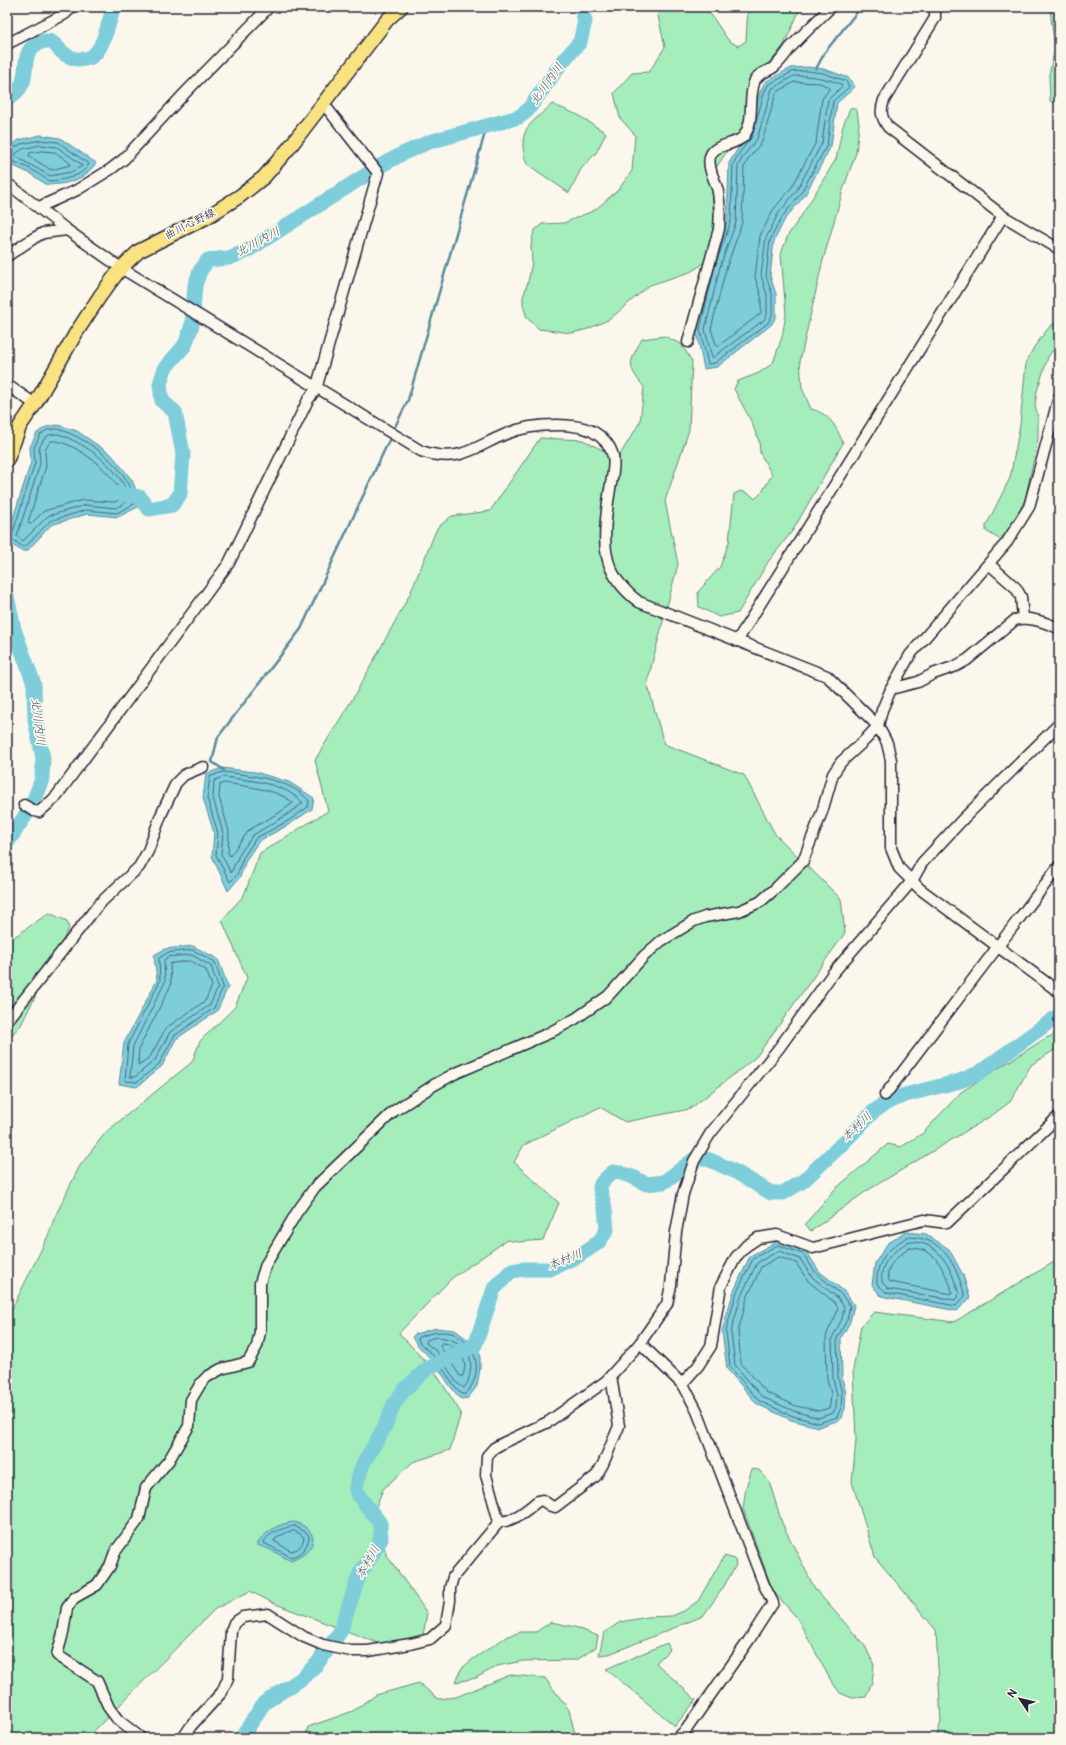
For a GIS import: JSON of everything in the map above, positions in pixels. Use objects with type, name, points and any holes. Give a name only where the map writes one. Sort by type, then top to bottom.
[{"type":"main road","name":"曲川心野線","points":[[7,460],[20,426],[35,404],[80,327],[121,268],[139,251],[207,217],[240,196],[264,177],[289,148],[387,20],[401,7]]},
{"type":"street","points":[[7,44],[64,14],[72,7]]},
{"type":"street","points":[[39,207],[77,190],[112,169],[124,159],[185,92],[268,7]]},
{"type":"street","points":[[688,342],[719,229],[720,215],[718,191],[709,164],[710,156],[712,152],[718,148],[742,139],[746,134],[751,118],[754,82],[758,75],[768,71],[782,60],[789,50],[831,7]]},
{"type":"street","points":[[934,7],[936,18],[884,100],[880,109],[882,118],[888,127],[1003,216],[1059,249]]},
{"type":"street","points":[[24,805],[34,811],[39,812],[56,798],[229,563],[308,400],[316,389],[378,173],[323,103]]},
{"type":"street","points":[[7,183],[68,230],[121,268],[316,389],[421,451],[437,457],[466,454],[507,433],[532,426],[570,425],[585,428],[599,435],[608,445],[613,458],[606,530],[606,555],[617,581],[626,593],[639,602],[827,676],[878,726],[887,742],[892,760],[891,848],[899,868],[912,881],[1059,992]]},
{"type":"street","points":[[737,641],[1003,216]]},
{"type":"street","points":[[7,256],[43,233],[68,230]]},
{"type":"street","points":[[7,385],[35,404]]},
{"type":"street","points":[[141,1738],[118,1720],[109,1708],[97,1681],[57,1655],[67,1608],[74,1598],[98,1585],[110,1566],[115,1552],[139,1519],[146,1488],[168,1460],[188,1430],[191,1400],[201,1383],[207,1376],[221,1369],[248,1362],[257,1346],[260,1332],[260,1283],[266,1264],[297,1212],[315,1187],[394,1111],[454,1074],[547,1034],[575,1019],[608,996],[644,956],[661,941],[674,932],[705,917],[739,911],[760,902],[803,861],[822,812],[833,774],[841,762],[878,726],[882,710],[891,689],[910,655],[989,564],[1015,530],[1029,507],[1059,397]]},
{"type":"street","points":[[989,564],[1016,588],[1021,597],[1022,618]]},
{"type":"street","points":[[891,689],[918,682],[967,660],[1015,620],[1022,618],[1041,621],[1059,628]]},
{"type":"street","points":[[499,1522],[486,1475],[487,1456],[494,1448],[548,1422],[606,1381],[640,1343],[667,1304],[672,1285],[676,1232],[683,1194],[694,1160],[710,1134],[779,1048],[833,973],[912,881],[922,863],[964,818],[1059,724]]},
{"type":"street","points":[[7,1021],[99,904],[139,867],[148,851],[161,815],[176,783],[184,775],[203,767]]},
{"type":"street","points":[[885,1095],[999,947],[1059,866]]},
{"type":"street","points":[[682,1384],[698,1366],[711,1346],[721,1286],[736,1256],[746,1246],[758,1238],[778,1235],[813,1248],[924,1220],[947,1223],[1059,1116]]},
{"type":"street","points":[[640,1343],[682,1384],[699,1418],[764,1585],[773,1603],[686,1730],[677,1738]]},
{"type":"street","points":[[183,1738],[191,1726],[222,1692],[228,1678],[231,1631],[234,1623],[243,1617],[268,1614],[304,1637],[323,1645],[351,1650],[368,1651],[430,1639],[446,1625],[450,1601],[450,1588],[453,1577],[499,1522],[516,1518],[538,1501],[542,1500],[555,1507],[596,1476],[603,1464],[619,1426],[611,1376]]},
{"type":"green space","points":[[656,7],[706,7],[728,40],[738,46],[746,41],[748,7],[801,7],[784,45],[756,81],[747,115],[739,133],[714,171],[712,188],[714,224],[708,257],[700,266],[690,272],[650,285],[610,319],[588,329],[572,333],[539,329],[527,318],[523,305],[523,297],[532,262],[531,245],[534,231],[542,224],[564,223],[595,210],[618,190],[632,171],[635,135],[620,118],[614,93],[632,73],[649,72],[665,47]]},
{"type":"green space","points":[[1052,7],[1059,7],[1059,104],[1050,101],[1049,75],[1055,48],[1050,10]]},
{"type":"green space","points":[[552,104],[578,115],[606,133],[596,153],[581,169],[569,193],[527,164],[524,155],[523,140],[528,127]]},
{"type":"green space","points":[[850,108],[857,110],[859,124],[856,153],[843,190],[822,264],[800,361],[802,388],[811,409],[828,417],[838,431],[843,443],[793,530],[768,562],[738,613],[719,617],[699,607],[698,592],[720,567],[729,542],[734,494],[741,491],[751,495],[755,499],[762,492],[772,475],[760,453],[759,441],[751,421],[734,389],[738,381],[759,373],[773,363],[782,337],[786,314],[781,254],[788,235],[836,159],[843,126]]},
{"type":"green space","points":[[1059,321],[1059,354],[1052,351],[1048,357],[1037,391],[1035,405],[1038,417],[1038,439],[1025,500],[1009,531],[999,539],[986,531],[986,526],[1010,478],[1020,425],[1026,363],[1034,347],[1050,326]]},
{"type":"green space","points":[[664,336],[681,344],[692,361],[689,430],[665,501],[678,564],[647,683],[664,744],[744,775],[775,834],[841,899],[845,933],[756,1057],[690,1109],[625,1122],[600,1107],[524,1145],[514,1162],[559,1203],[543,1240],[519,1242],[507,1240],[452,1278],[399,1333],[435,1372],[461,1413],[450,1450],[413,1462],[383,1489],[375,1509],[386,1554],[427,1613],[423,1635],[409,1641],[383,1645],[273,1603],[250,1591],[215,1609],[87,1738],[7,1738],[7,1319],[48,1236],[54,1219],[79,1167],[106,1132],[192,1062],[200,1041],[235,1007],[247,978],[222,920],[244,895],[260,853],[328,811],[315,760],[356,693],[410,594],[437,528],[452,516],[490,511],[540,438],[583,440],[618,458],[640,422],[644,387],[634,374],[631,364],[632,359],[642,339]]},
{"type":"green space","points":[[49,913],[67,921],[69,928],[21,1025],[7,1040],[7,942]]},
{"type":"green space","points":[[1059,1033],[1059,1047],[1031,1065],[1010,1102],[991,1116],[865,1192],[811,1231],[805,1224],[834,1190],[888,1144],[901,1147],[923,1133],[961,1092],[1046,1038]]},
{"type":"green space","points":[[1059,1259],[1059,1738],[936,1738],[941,1722],[936,1630],[875,1557],[852,1482],[856,1440],[853,1370],[861,1326],[874,1312],[954,1322]]},
{"type":"green space","points":[[752,1469],[759,1470],[769,1481],[782,1523],[815,1589],[865,1646],[874,1665],[872,1682],[866,1697],[852,1698],[840,1693],[830,1679],[797,1618],[773,1591],[743,1509],[746,1487]]},
{"type":"green space","points":[[724,1556],[735,1559],[736,1565],[723,1588],[703,1616],[609,1654],[599,1655],[604,1633],[620,1622],[648,1617],[672,1616],[684,1611],[698,1601]]},
{"type":"green space","points":[[551,1622],[575,1627],[598,1636],[596,1647],[577,1660],[523,1661],[497,1666],[476,1678],[456,1682],[461,1669],[506,1637],[521,1632],[536,1632]]},
{"type":"green space","points":[[667,1643],[670,1649],[656,1663],[696,1700],[675,1726],[606,1669]]},
{"type":"green space","points":[[510,1675],[545,1678],[569,1710],[576,1738],[305,1738],[308,1727],[353,1711],[376,1695],[419,1683],[438,1699],[456,1697]]},
{"type":"water","points":[[807,67],[824,69],[849,78],[855,87],[837,103],[831,146],[805,195],[785,219],[774,241],[770,276],[776,294],[776,317],[771,325],[717,367],[704,369],[696,330],[711,265],[727,221],[729,163],[737,150],[749,136],[760,92],[765,82],[791,68]]},
{"type":"water","points":[[41,135],[60,138],[96,163],[80,178],[62,184],[47,185],[29,173],[9,164],[7,149],[19,140]]},
{"type":"water","points":[[58,425],[77,431],[112,455],[132,480],[142,505],[118,517],[87,514],[51,525],[27,551],[22,551],[7,542],[7,537],[31,462],[30,447],[37,433],[46,427]]},
{"type":"water","points":[[222,768],[255,772],[289,782],[314,798],[312,809],[290,824],[259,841],[246,860],[240,877],[228,891],[212,856],[214,833],[203,798],[206,774]]},
{"type":"water","points":[[193,946],[218,959],[228,987],[217,1011],[176,1039],[162,1066],[137,1087],[119,1084],[124,1043],[157,980],[154,955],[165,949]]},
{"type":"water","points":[[906,1232],[926,1234],[949,1249],[963,1275],[970,1298],[957,1311],[885,1297],[880,1295],[872,1285],[875,1263],[887,1244]]},
{"type":"water","points":[[778,1241],[806,1251],[819,1271],[845,1292],[854,1305],[850,1322],[841,1338],[842,1378],[846,1393],[845,1409],[840,1420],[818,1427],[791,1420],[757,1404],[727,1369],[722,1331],[733,1293],[750,1256]]},
{"type":"water","points":[[436,1328],[455,1330],[475,1345],[480,1354],[480,1368],[477,1386],[468,1398],[461,1399],[456,1394],[437,1366],[412,1337],[415,1334]]},
{"type":"water","points":[[295,1522],[304,1526],[310,1531],[313,1537],[310,1548],[299,1557],[291,1561],[269,1549],[257,1545],[268,1532],[283,1524]]},
{"type":"waterway","points":[[7,99],[16,93],[21,86],[24,79],[28,53],[35,45],[50,41],[66,55],[79,59],[92,57],[98,50],[103,40],[114,7]]},
{"type":"waterway","name":"北川内川","points":[[120,493],[140,497],[149,509],[172,505],[180,494],[183,454],[175,412],[162,401],[160,384],[165,368],[185,345],[192,325],[195,285],[200,271],[208,260],[229,258],[247,251],[380,166],[404,153],[429,142],[519,117],[528,110],[562,62],[580,42],[585,21],[581,7]]},
{"type":"waterway","points":[[816,69],[825,52],[861,7]]},
{"type":"waterway","points":[[393,431],[408,400],[487,126]]},
{"type":"waterway","points":[[224,770],[212,762],[218,737],[301,629],[391,436]]},
{"type":"waterway","name":"北川内川","points":[[7,596],[14,629],[34,684],[35,720],[43,758],[42,779],[35,797],[29,810],[7,843]]},
{"type":"waterway","name":"本村川","points":[[241,1738],[264,1703],[301,1679],[317,1664],[340,1632],[360,1573],[381,1539],[380,1523],[359,1496],[356,1491],[356,1485],[363,1464],[384,1428],[394,1404],[404,1390],[428,1368],[475,1345],[494,1289],[511,1271],[525,1269],[550,1269],[578,1256],[598,1243],[607,1230],[605,1207],[600,1186],[601,1183],[613,1172],[635,1178],[646,1184],[664,1182],[697,1157],[710,1160],[736,1172],[771,1193],[783,1193],[803,1181],[873,1112],[886,1103],[905,1095],[960,1081],[979,1073],[1059,1015]]}]
